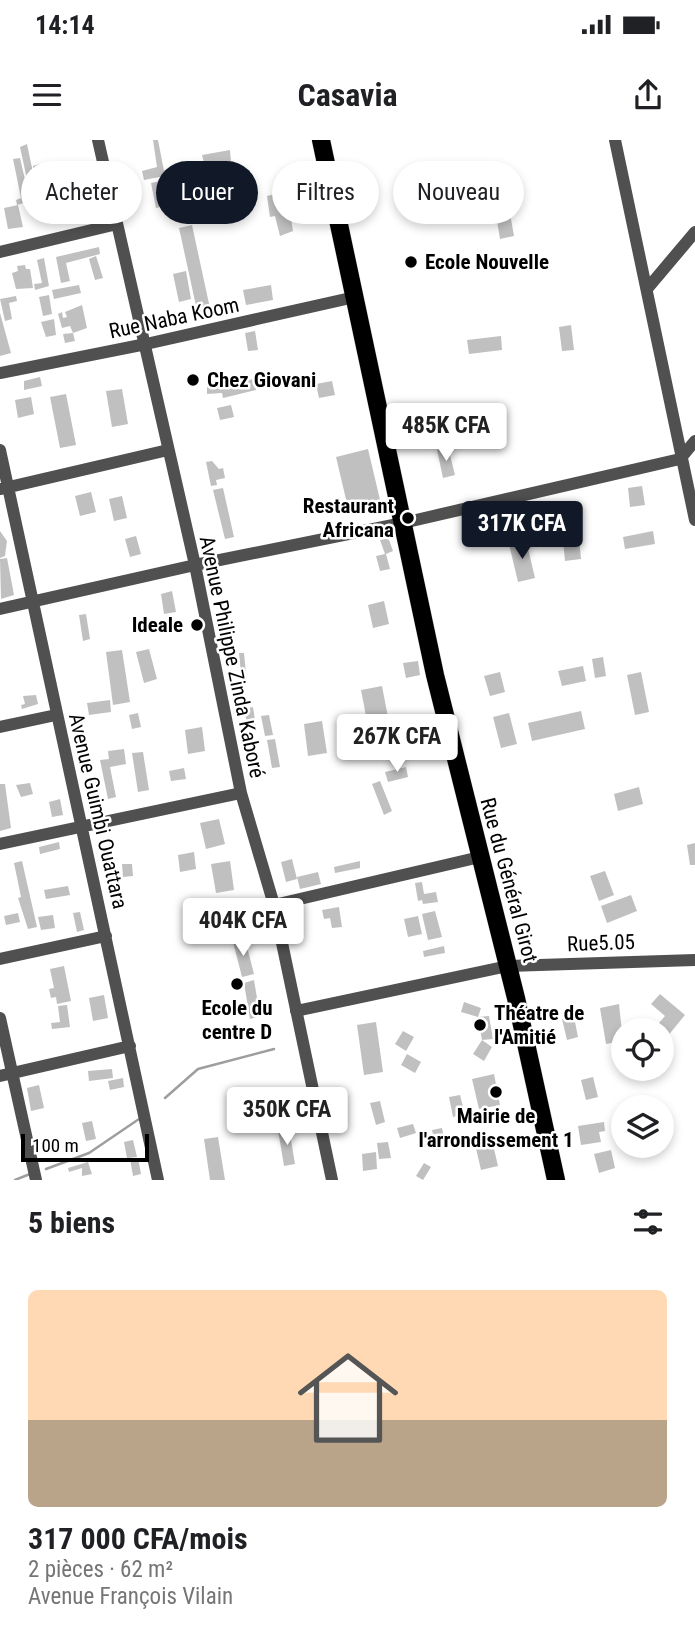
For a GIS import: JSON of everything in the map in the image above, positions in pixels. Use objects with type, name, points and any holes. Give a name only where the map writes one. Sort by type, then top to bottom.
[{"type":"highway","name":"Rue du Général Girot","points":[[321,140],[435,675],[508,966],[556,1180]]},
{"type":"street","name":"Avenue Philippe Zinda Kaboré","points":[[98,140],[103,161]]},
{"type":"street","points":[[615,140],[680,459],[695,520]]},
{"type":"street","name":"Avenue Philippe Zinda Kaboré","points":[[117,224],[195,565],[240,793],[274,905],[332,1180]]},
{"type":"street","points":[[0,252],[117,224]]},
{"type":"street","points":[[647,289],[695,232]]},
{"type":"street","name":"Rue Naba Koom","points":[[0,373],[146,344],[355,297]]},
{"type":"street","points":[[0,609],[195,565],[403,523],[680,459],[695,441]]},
{"type":"street","name":"Avenue Guimbi Ouattara","points":[[0,450],[4,488],[33,603],[158,1180]]},
{"type":"street","points":[[4,488],[167,450]]},
{"type":"street","points":[[0,727],[56,715]]},
{"type":"street","points":[[0,844],[240,793]]},
{"type":"street","points":[[274,905],[480,857]]},
{"type":"street","points":[[0,960],[106,936]]},
{"type":"street","name":"Rue5.05","points":[[296,1011],[508,966],[695,960]]},
{"type":"street","points":[[0,1018],[6,1075],[36,1180]]},
{"type":"street","points":[[6,1075],[130,1046]]},
{"type":"building","points":[[153,140],[158,140],[162,161],[156,161]]},
{"type":"building","points":[[27,144],[31,161],[23,161],[20,147]]},
{"type":"building","points":[[230,150],[231,161],[204,161],[202,155]]},
{"type":"building","points":[[20,158],[21,162],[21,198],[13,159]]},
{"type":"building","points":[[156,167],[156,178],[144,180],[142,171]]},
{"type":"building","points":[[156,182],[156,208],[151,183]]},
{"type":"building","points":[[272,195],[270,217],[267,196]]},
{"type":"building","points":[[18,205],[23,227],[8,229],[4,208]]},
{"type":"building","points":[[277,224],[292,224],[293,231],[280,236]]},
{"type":"building","points":[[498,224],[512,224],[514,236],[500,239]]},
{"type":"building","points":[[192,225],[211,313],[198,315],[179,228]]},
{"type":"building","points":[[99,247],[100,254],[66,263],[70,281],[61,283],[56,257]]},
{"type":"building","points":[[96,256],[103,278],[95,280],[89,259]]},
{"type":"building","points":[[44,258],[49,286],[35,290],[34,284],[42,283],[37,260]]},
{"type":"building","points":[[25,265],[26,269],[30,269],[33,288],[16,289],[12,273],[18,271],[17,266]]},
{"type":"building","points":[[186,271],[191,299],[179,302],[173,274]]},
{"type":"building","points":[[79,285],[81,293],[54,299],[52,290]]},
{"type":"building","points":[[271,285],[273,300],[246,305],[243,290]]},
{"type":"building","points":[[49,295],[52,314],[43,316],[39,297]]},
{"type":"building","points":[[16,296],[17,301],[9,303],[12,319],[5,321],[0,299]]},
{"type":"building","points":[[82,305],[87,328],[73,333],[70,326],[62,328],[58,314],[62,312],[63,318],[67,317],[65,312]]},
{"type":"building","points":[[0,313],[11,353],[0,356]]},
{"type":"building","points":[[54,319],[56,335],[46,337],[41,322]]},
{"type":"building","points":[[571,325],[574,350],[562,351],[559,327]]},
{"type":"building","points":[[255,331],[258,350],[248,351],[245,333]]},
{"type":"building","points":[[73,333],[75,341],[65,343],[63,334]]},
{"type":"building","points":[[501,336],[502,350],[469,354],[467,340]]},
{"type":"building","points":[[40,377],[42,386],[24,390],[24,381]]},
{"type":"building","points":[[253,379],[256,390],[223,398],[222,393],[207,394],[207,386],[221,387]]},
{"type":"building","points":[[332,381],[335,395],[319,398],[316,384]]},
{"type":"building","points":[[122,389],[128,424],[112,427],[106,391]]},
{"type":"building","points":[[66,394],[76,445],[60,448],[50,397]]},
{"type":"building","points":[[31,397],[34,414],[18,418],[15,400]]},
{"type":"building","points":[[231,405],[234,417],[220,420],[217,408]]},
{"type":"building","points":[[448,447],[455,475],[443,478],[437,450]]},
{"type":"building","points":[[368,449],[381,504],[349,512],[336,457]]},
{"type":"building","points":[[212,461],[219,469],[223,468],[225,478],[216,480],[217,485],[211,486],[206,462]]},
{"type":"building","points":[[642,486],[645,505],[630,507],[628,488]]},
{"type":"building","points":[[223,488],[234,537],[225,539],[213,490]]},
{"type":"building","points":[[91,492],[96,512],[80,516],[75,496]]},
{"type":"building","points":[[122,496],[127,518],[114,521],[109,499]]},
{"type":"building","points":[[578,527],[581,559],[565,561],[562,529]]},
{"type":"building","points":[[0,531],[7,541],[5,556],[0,558]]},
{"type":"building","points":[[653,531],[655,544],[625,549],[623,537]]},
{"type":"building","points":[[136,536],[141,554],[130,557],[125,539]]},
{"type":"building","points":[[388,537],[393,551],[386,554],[390,569],[380,571],[376,556],[385,554],[380,540]]},
{"type":"building","points":[[526,540],[535,578],[518,582],[509,544]]},
{"type":"building","points":[[7,558],[14,595],[1,599],[0,559]]},
{"type":"building","points":[[172,591],[176,612],[164,614],[161,594]]},
{"type":"building","points":[[384,601],[389,624],[373,628],[368,605]]},
{"type":"building","points":[[86,614],[90,639],[83,641],[79,615]]},
{"type":"building","points":[[149,649],[157,679],[144,683],[136,652]]},
{"type":"building","points":[[122,650],[130,702],[113,705],[106,652]]},
{"type":"building","points":[[239,653],[244,653],[247,683],[242,683]]},
{"type":"building","points":[[603,657],[606,676],[595,678],[592,659]]},
{"type":"building","points":[[418,661],[420,675],[406,678],[403,663]]},
{"type":"building","points":[[583,666],[586,681],[562,686],[558,671]]},
{"type":"building","points":[[500,672],[505,692],[490,696],[484,676]]},
{"type":"building","points":[[641,672],[649,712],[635,715],[627,675]]},
{"type":"building","points":[[382,686],[392,738],[371,742],[361,690]]},
{"type":"building","points":[[36,695],[38,704],[22,709],[21,705],[25,704],[23,696]]},
{"type":"building","points":[[110,700],[111,712],[89,715],[87,703]]},
{"type":"building","points":[[253,707],[256,727],[248,728],[244,709]]},
{"type":"building","points":[[581,711],[585,729],[532,741],[528,723]]},
{"type":"building","points":[[138,713],[141,727],[132,729],[129,715]]},
{"type":"building","points":[[509,713],[517,744],[501,748],[493,717]]},
{"type":"building","points":[[269,715],[273,735],[265,736],[261,716]]},
{"type":"building","points":[[322,721],[327,753],[308,756],[304,724]]},
{"type":"building","points":[[202,727],[205,751],[188,754],[185,730]]},
{"type":"building","points":[[275,739],[280,767],[272,768],[267,740]]},
{"type":"building","points":[[124,749],[126,764],[110,767],[116,797],[108,799],[100,760],[109,759],[108,751]]},
{"type":"building","points":[[143,752],[149,790],[138,792],[132,753]]},
{"type":"building","points":[[406,767],[408,777],[388,782],[385,772]]},
{"type":"building","points":[[184,768],[186,779],[171,781],[169,771]]},
{"type":"building","points":[[380,781],[392,811],[384,815],[372,784]]},
{"type":"building","points":[[30,783],[33,794],[21,797],[16,785]]},
{"type":"building","points":[[0,784],[5,784],[11,828],[0,831]]},
{"type":"building","points":[[639,787],[643,804],[618,811],[614,794]]},
{"type":"building","points":[[60,799],[63,815],[52,817],[49,802]]},
{"type":"building","points":[[219,819],[225,844],[206,849],[200,823]]},
{"type":"building","points":[[59,842],[60,849],[40,854],[39,847]]},
{"type":"building","points":[[695,843],[695,865],[690,865],[687,845]]},
{"type":"building","points":[[194,852],[196,869],[180,872],[178,855]]},
{"type":"building","points":[[292,859],[297,879],[286,882],[281,862]]},
{"type":"building","points":[[22,861],[37,927],[28,929],[18,898],[21,897],[14,863]]},
{"type":"building","points":[[230,861],[234,890],[216,893],[211,864]]},
{"type":"building","points":[[360,861],[360,868],[335,873],[334,867]]},
{"type":"building","points":[[122,864],[132,864],[133,876],[123,877]]},
{"type":"building","points":[[605,871],[614,895],[599,901],[590,876]]},
{"type":"building","points":[[318,872],[321,884],[300,889],[297,877]]},
{"type":"building","points":[[422,882],[424,894],[436,892],[438,902],[423,904],[422,900],[418,901],[415,883]]},
{"type":"building","points":[[68,886],[70,895],[46,899],[44,890]]},
{"type":"building","points":[[631,895],[637,911],[607,923],[601,906]]},
{"type":"building","points":[[339,907],[342,927],[332,928],[330,918],[324,919],[322,910]]},
{"type":"building","points":[[435,911],[442,937],[428,940],[422,914]]},
{"type":"building","points":[[80,912],[84,930],[77,932],[73,913]]},
{"type":"building","points":[[18,913],[20,922],[6,925],[4,916]]},
{"type":"building","points":[[53,915],[55,928],[41,930],[38,917]]},
{"type":"building","points":[[418,916],[422,934],[408,937],[404,919]]},
{"type":"building","points":[[245,939],[254,974],[242,977],[233,942]]},
{"type":"building","points":[[444,946],[445,953],[424,957],[423,951]]},
{"type":"building","points":[[64,966],[71,1001],[57,1004],[56,997],[51,998],[49,989],[54,988],[50,969]]},
{"type":"building","points":[[254,980],[260,1016],[250,1019],[244,983]]},
{"type":"building","points":[[660,994],[685,1015],[674,1028],[674,1018],[663,1018],[665,1016],[651,1004]]},
{"type":"building","points":[[104,995],[108,1018],[93,1021],[89,998]]},
{"type":"building","points":[[464,1002],[481,1008],[478,1017],[461,1012]]},
{"type":"building","points":[[619,1004],[621,1018],[611,1018],[611,1043],[606,1044],[600,1008]]},
{"type":"building","points":[[67,1005],[70,1027],[52,1029],[51,1023],[60,1022],[58,1006]]},
{"type":"building","points":[[489,1016],[493,1039],[482,1040],[478,1017]]},
{"type":"building","points":[[574,1017],[578,1037],[567,1040],[562,1019]]},
{"type":"building","points":[[376,1022],[383,1072],[364,1075],[357,1025]]},
{"type":"building","points":[[403,1031],[414,1037],[406,1051],[395,1044]]},
{"type":"building","points":[[482,1040],[492,1047],[484,1061],[473,1054]]},
{"type":"building","points":[[407,1054],[421,1062],[415,1073],[401,1065]]},
{"type":"building","points":[[112,1069],[113,1078],[89,1081],[88,1071]]},
{"type":"building","points":[[494,1074],[500,1105],[479,1109],[472,1079]]},
{"type":"building","points":[[593,1077],[598,1097],[586,1100],[581,1080]]},
{"type":"building","points":[[123,1078],[124,1087],[110,1090],[108,1081]]},
{"type":"building","points":[[39,1085],[44,1108],[31,1111],[27,1088]]},
{"type":"building","points":[[460,1095],[465,1114],[453,1117],[449,1097]]},
{"type":"building","points":[[380,1101],[385,1122],[376,1125],[370,1103]]},
{"type":"building","points":[[92,1121],[96,1139],[86,1141],[82,1123]]},
{"type":"building","points":[[604,1122],[605,1131],[599,1132],[601,1142],[581,1145],[578,1126]]},
{"type":"building","points":[[413,1124],[416,1133],[400,1138],[397,1128]]},
{"type":"building","points":[[289,1128],[295,1164],[284,1166],[278,1130]]},
{"type":"building","points":[[442,1128],[446,1148],[436,1150],[432,1130]]},
{"type":"building","points":[[491,1136],[498,1166],[481,1170],[474,1140]]},
{"type":"building","points":[[218,1137],[225,1180],[210,1180],[204,1139]]},
{"type":"building","points":[[133,1140],[137,1157],[127,1158],[124,1142]]},
{"type":"building","points":[[388,1142],[391,1158],[379,1159],[377,1143]]},
{"type":"building","points":[[611,1150],[615,1168],[599,1173],[594,1154]]},
{"type":"building","points":[[376,1152],[377,1169],[363,1171],[362,1154]]},
{"type":"building","points":[[138,1158],[141,1174],[133,1176],[130,1159]]},
{"type":"building","points":[[88,1162],[92,1174],[82,1176],[82,1168],[69,1172],[68,1168]]},
{"type":"building","points":[[424,1163],[431,1167],[423,1180],[416,1176]]},
{"type":"waterway","points":[[165,1098],[198,1069],[274,1049]]},
{"type":"waterway","points":[[46,1169],[89,1153],[139,1119]]},
{"type":"waterway","points":[[15,1180],[30,1174]]},
{"type":"place","name":"Ecole Nouvelle","points":[[411,262]]},
{"type":"place","name":"Chez Giovani","points":[[193,380]]},
{"type":"place","name":"Restaurant Africana","points":[[408,518]]},
{"type":"place","name":"Ideale","points":[[197,625]]},
{"type":"place","name":"Ecole du centre D","points":[[237,984]]},
{"type":"place","name":"Théatre de l'Amitié","points":[[480,1025]]},
{"type":"place","name":"Mairie de l'arrondissement 1","points":[[496,1092]]}]
